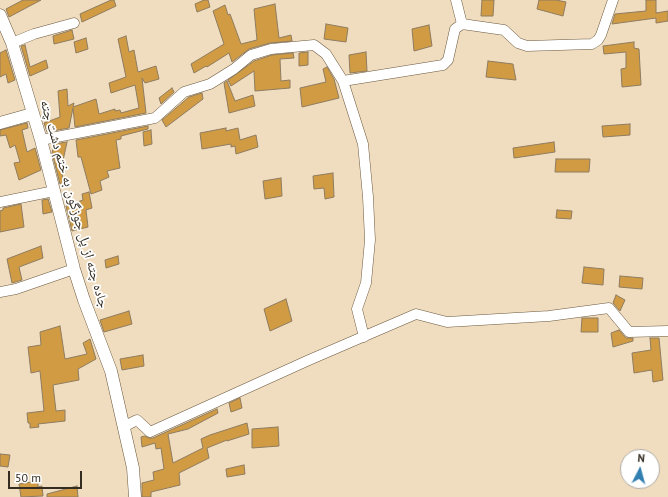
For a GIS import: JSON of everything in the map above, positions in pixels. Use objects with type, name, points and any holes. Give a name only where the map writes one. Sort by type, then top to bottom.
[{"type":"street","points":[[456,0],[462,24]]},
{"type":"street","points":[[343,81],[443,65],[448,60],[455,29],[462,24],[504,30],[518,43],[527,46],[592,44],[602,35],[613,0]]},
{"type":"street","name":"جاده چته از پل جوزگون به ختم دشت چته","points":[[0,15],[12,43],[41,140],[74,269],[111,371],[133,468],[135,497]]},
{"type":"street","points":[[12,43],[34,34],[74,23]]},
{"type":"street","points":[[41,140],[155,118],[184,92],[210,84],[234,69],[252,55],[271,49],[314,44],[326,54],[343,81],[363,144],[370,240],[366,283],[357,309],[364,337]]},
{"type":"street","points":[[0,123],[32,114]]},
{"type":"street","points":[[0,202],[54,191]]},
{"type":"street","points":[[0,292],[16,289],[74,269]]},
{"type":"street","points":[[123,427],[137,420],[150,432],[416,314],[447,322],[549,316],[609,308],[629,332],[668,331]]},
{"type":"building","points":[[23,0],[41,0],[9,17],[6,9]]},
{"type":"building","points":[[114,0],[116,6],[82,22],[80,14]]},
{"type":"building","points":[[208,0],[210,7],[197,12],[195,4]]},
{"type":"building","points":[[482,0],[494,0],[493,16],[481,16]]},
{"type":"building","points":[[539,0],[556,0],[566,2],[563,16],[537,9]]},
{"type":"building","points":[[646,0],[656,0],[656,13],[668,11],[668,21],[656,23],[656,18],[612,24],[615,14],[646,11]]},
{"type":"building","points":[[275,4],[279,38],[291,35],[292,41],[270,43],[249,49],[232,62],[229,53],[207,67],[206,66],[194,73],[191,64],[224,44],[213,11],[225,5],[228,15],[230,14],[241,44],[257,40],[254,9]]},
{"type":"building","points":[[326,24],[348,28],[346,42],[324,39]]},
{"type":"building","points":[[429,25],[432,46],[414,51],[412,29]]},
{"type":"building","points":[[72,30],[74,39],[54,44],[53,36]]},
{"type":"building","points":[[126,36],[129,52],[134,50],[138,72],[156,66],[159,79],[145,83],[142,78],[146,113],[75,127],[73,108],[69,128],[47,132],[44,123],[60,117],[58,91],[67,89],[68,106],[74,103],[73,107],[96,99],[99,114],[115,109],[115,111],[120,110],[121,113],[139,108],[135,85],[111,93],[109,83],[126,77],[118,39]]},
{"type":"building","points":[[86,38],[88,49],[76,53],[74,42]]},
{"type":"building","points":[[634,42],[634,48],[639,49],[641,85],[622,87],[621,69],[626,68],[626,52],[604,54],[603,46]]},
{"type":"building","points":[[25,45],[30,67],[46,60],[48,68],[30,76],[21,46]]},
{"type":"building","points":[[6,50],[15,80],[8,83],[6,74],[0,77],[0,53]]},
{"type":"building","points":[[308,52],[308,65],[299,66],[299,53]]},
{"type":"building","points":[[366,52],[367,71],[350,73],[349,55]]},
{"type":"building","points":[[293,53],[294,58],[280,59],[281,81],[290,80],[290,88],[255,91],[254,71],[231,86],[228,80],[254,61],[272,55]]},
{"type":"building","points":[[488,61],[513,64],[516,80],[486,77]]},
{"type":"building","points":[[327,67],[334,79],[339,98],[302,107],[300,88],[326,82],[323,69]]},
{"type":"building","points":[[227,81],[235,101],[253,95],[255,106],[229,113],[224,83]]},
{"type":"building","points":[[172,88],[174,92],[161,104],[159,98]]},
{"type":"building","points":[[202,93],[203,99],[166,127],[162,120],[189,97]]},
{"type":"building","points":[[27,123],[28,128],[22,130],[27,152],[35,148],[41,170],[19,180],[14,163],[20,162],[15,145],[10,148],[6,135],[0,136],[0,130]]},
{"type":"building","points":[[630,124],[630,135],[603,137],[602,126]]},
{"type":"building","points":[[148,126],[148,129],[121,136],[121,139],[116,140],[120,168],[107,171],[109,177],[100,181],[102,190],[91,194],[81,157],[78,157],[76,140]]},
{"type":"building","points":[[226,128],[226,131],[238,128],[240,140],[256,135],[258,147],[236,154],[235,146],[231,147],[231,144],[202,149],[200,133]]},
{"type":"building","points":[[151,130],[152,144],[144,146],[143,132]]},
{"type":"building","points":[[67,142],[61,170],[64,182],[60,184],[52,153],[54,144]]},
{"type":"building","points":[[554,142],[555,152],[514,158],[513,148]]},
{"type":"building","points":[[556,159],[590,159],[589,172],[555,172]]},
{"type":"building","points":[[333,173],[334,197],[325,199],[324,188],[314,189],[313,176]]},
{"type":"building","points":[[281,178],[282,196],[265,199],[263,181]]},
{"type":"building","points":[[89,192],[92,208],[86,210],[88,227],[72,231],[66,206],[83,200],[82,194]]},
{"type":"building","points":[[48,199],[52,212],[43,214],[42,200]]},
{"type":"building","points":[[21,204],[24,227],[0,232],[0,211],[3,210],[3,208]]},
{"type":"building","points":[[557,210],[572,211],[571,219],[556,218]]},
{"type":"building","points":[[41,246],[43,258],[19,267],[22,280],[12,283],[7,259]]},
{"type":"building","points":[[118,256],[119,264],[106,268],[105,260]]},
{"type":"building","points":[[584,267],[604,269],[603,285],[582,283]]},
{"type":"building","points":[[620,276],[643,278],[642,289],[619,287]]},
{"type":"building","points":[[616,295],[625,300],[620,311],[613,303]]},
{"type":"building","points":[[286,299],[292,321],[270,331],[264,309]]},
{"type":"building","points":[[129,311],[132,324],[104,332],[100,320]]},
{"type":"building","points":[[582,318],[598,318],[598,332],[581,332]]},
{"type":"building","points":[[60,326],[65,359],[87,354],[83,343],[90,339],[96,359],[78,369],[79,380],[53,385],[56,411],[65,410],[65,421],[38,424],[39,427],[30,428],[27,413],[44,411],[40,371],[31,373],[28,347],[41,345],[40,332]]},
{"type":"building","points":[[619,330],[626,338],[633,338],[633,341],[613,347],[611,333]]},
{"type":"building","points":[[650,338],[659,338],[663,380],[653,382],[652,370],[634,373],[632,353],[651,350]]},
{"type":"building","points":[[143,355],[144,366],[122,370],[120,359]]},
{"type":"building","points":[[240,398],[242,408],[231,412],[229,403]]},
{"type":"building","points":[[217,409],[218,413],[188,429],[168,434],[173,463],[203,448],[201,439],[210,435],[247,423],[249,434],[227,440],[207,448],[209,458],[179,473],[180,485],[151,492],[151,497],[142,497],[142,483],[154,480],[153,472],[164,469],[161,448],[156,449],[155,443],[142,447],[141,437],[145,436],[153,438]]},
{"type":"building","points":[[278,427],[279,446],[252,448],[252,429]]},
{"type":"building","points":[[0,454],[10,455],[8,467],[0,466]]},
{"type":"building","points":[[244,465],[245,474],[227,477],[226,469]]},
{"type":"building","points":[[38,481],[38,487],[42,486],[43,496],[21,497],[19,484]]},
{"type":"building","points":[[77,486],[78,497],[47,497],[47,494]]}]
